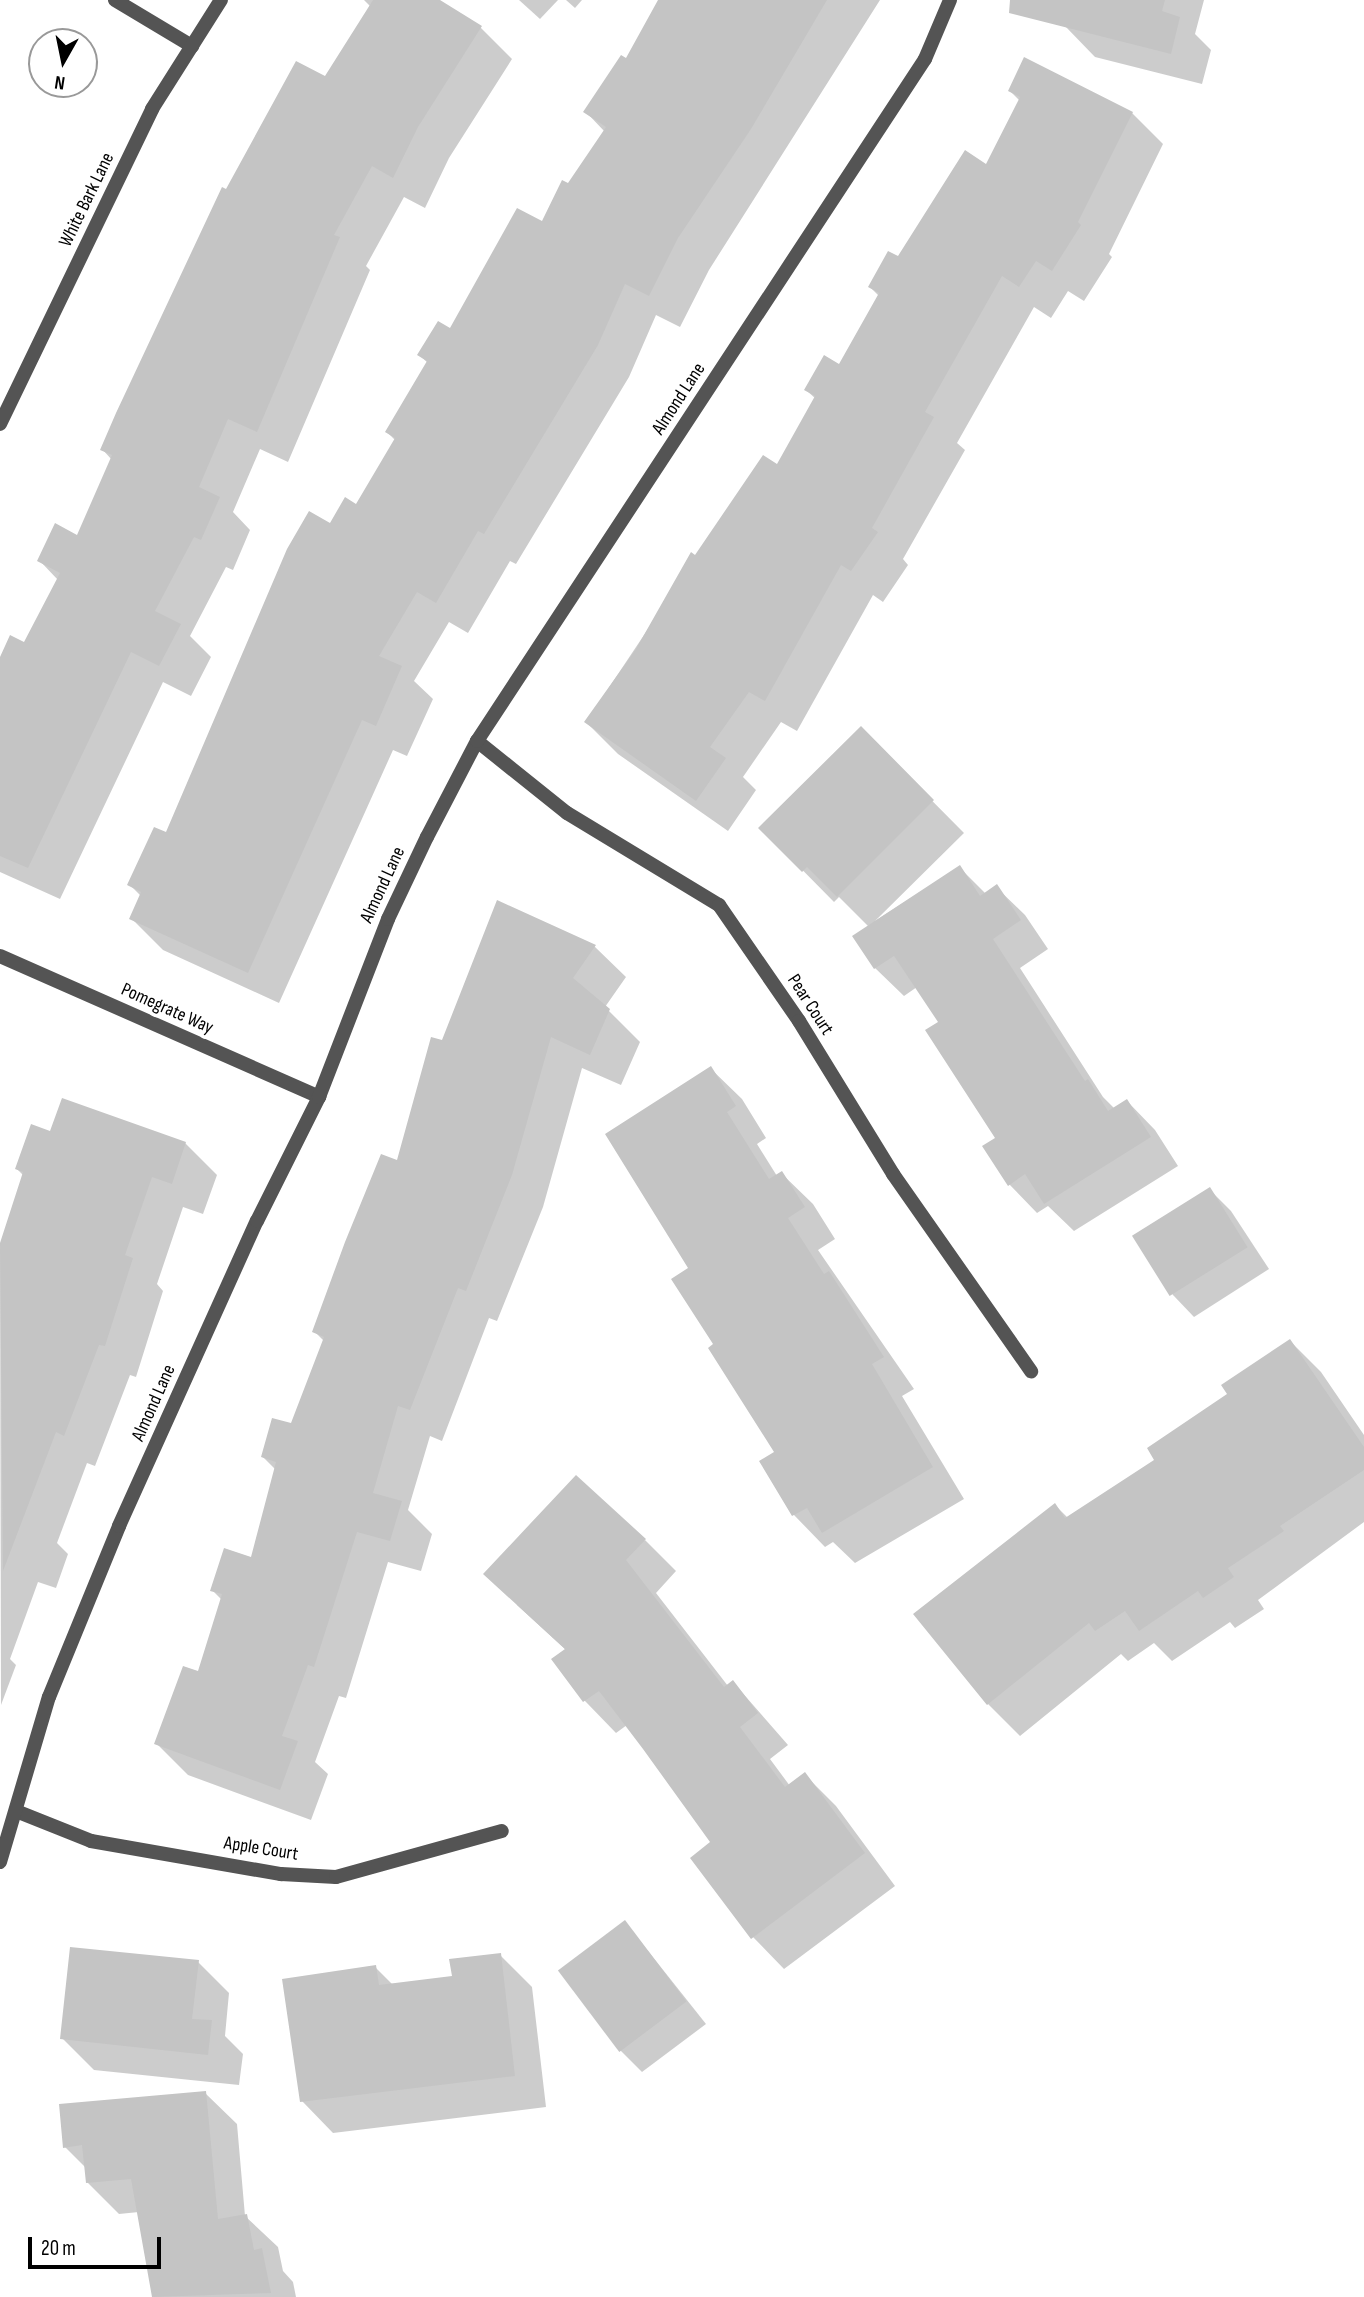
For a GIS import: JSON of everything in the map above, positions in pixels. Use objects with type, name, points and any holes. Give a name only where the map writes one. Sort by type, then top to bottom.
[{"type":"street","points":[[115,0],[191,46]]},
{"type":"street","name":"White Bark Lane","points":[[0,424],[152,109],[221,0]]},
{"type":"street","name":"Almond Lane","points":[[0,1861],[49,1697],[119,1526],[257,1221],[319,1097],[388,919],[477,741],[925,59],[950,0]]},
{"type":"street","name":"Pear Court","points":[[477,741],[567,813],[719,905],[799,1021],[893,1174],[1031,1371]]},
{"type":"street","name":"Pomegrate Way","points":[[0,956],[319,1097]]},
{"type":"street","name":"Apple Court","points":[[16,1811],[91,1841],[281,1874],[336,1877],[502,1831]]},
{"type":"building","points":[[373,0],[440,0],[482,26],[418,127],[393,178],[372,166],[334,235],[340,237],[257,432],[228,419],[199,487],[220,497],[201,540],[194,537],[155,611],[181,624],[159,666],[131,652],[28,868],[0,856],[0,657],[10,635],[24,642],[60,573],[37,561],[55,523],[77,535],[112,455],[100,450],[116,413],[222,187],[226,189],[296,61],[325,76]]},
{"type":"building","points":[[658,0],[827,0],[751,129],[678,238],[649,296],[625,284],[598,345],[484,534],[478,531],[436,603],[417,592],[379,656],[402,666],[376,726],[362,720],[248,973],[129,919],[141,892],[127,885],[154,827],[166,832],[287,549],[309,511],[330,523],[345,497],[356,504],[395,438],[385,432],[427,361],[417,355],[438,321],[450,328],[517,208],[542,221],[562,180],[568,183],[606,127],[583,112],[621,55],[626,58]]},
{"type":"building","points":[[1010,0],[1165,0],[1162,11],[1180,17],[1171,54],[1009,13]]},
{"type":"building","points":[[1024,57],[1133,112],[1078,222],[1081,225],[1052,271],[1036,261],[1019,287],[1002,276],[925,412],[934,417],[872,528],[878,532],[851,571],[841,565],[765,701],[749,692],[710,747],[726,758],[696,801],[584,722],[636,649],[691,552],[695,555],[763,455],[777,464],[815,396],[804,390],[824,355],[839,364],[879,293],[868,287],[888,251],[898,256],[965,150],[986,164],[1020,97],[1008,91]]},
{"type":"building","points":[[861,726],[934,800],[837,897],[807,867],[802,872],[758,828]]},
{"type":"building","points":[[960,865],[980,896],[997,884],[1021,920],[993,939],[1085,1081],[1088,1079],[1108,1111],[1127,1099],[1151,1137],[1044,1204],[1025,1174],[1008,1186],[982,1146],[995,1138],[925,1030],[938,1022],[894,956],[874,969],[852,936]]},
{"type":"building","points":[[497,900],[596,945],[573,978],[610,1009],[590,1055],[551,1037],[512,1175],[466,1291],[458,1288],[410,1410],[398,1406],[373,1493],[402,1501],[390,1541],[357,1532],[314,1667],[308,1665],[282,1736],[298,1741],[280,1790],[154,1744],[183,1666],[198,1671],[222,1594],[210,1591],[224,1548],[251,1557],[276,1462],[261,1457],[272,1418],[291,1423],[324,1337],[312,1332],[345,1242],[381,1154],[397,1160],[431,1037],[442,1040]]},
{"type":"building","points":[[711,1066],[736,1106],[727,1112],[769,1179],[782,1171],[805,1207],[788,1218],[824,1274],[829,1271],[884,1357],[872,1364],[933,1467],[822,1533],[807,1508],[792,1516],[759,1461],[774,1452],[708,1348],[713,1344],[671,1279],[688,1268],[605,1134]]},
{"type":"building","points":[[62,1098],[186,1142],[172,1184],[152,1177],[125,1255],[133,1258],[105,1346],[99,1345],[64,1436],[56,1432],[3,1571],[0,1243],[23,1172],[15,1169],[31,1124],[50,1131]]},
{"type":"building","points":[[1210,1187],[1248,1247],[1170,1296],[1132,1236]]},
{"type":"building","points":[[1290,1339],[1364,1447],[1364,1470],[1280,1526],[1284,1531],[1228,1568],[1234,1577],[1203,1598],[1198,1591],[1139,1631],[1125,1611],[1095,1631],[1089,1623],[987,1705],[913,1614],[1055,1503],[1065,1518],[1154,1460],[1147,1448],[1227,1394],[1221,1385]]},
{"type":"building","points":[[576,1475],[646,1539],[626,1560],[724,1687],[733,1680],[758,1713],[740,1727],[785,1787],[805,1772],[865,1853],[751,1939],[690,1858],[710,1842],[643,1749],[599,1691],[583,1702],[551,1659],[565,1649],[483,1574]]},
{"type":"building","points":[[625,1920],[686,2001],[619,2052],[558,1971]]},
{"type":"building","points":[[70,1947],[199,1960],[192,2019],[212,2020],[208,2055],[60,2039]]},
{"type":"building","points":[[501,1953],[515,2076],[300,2102],[282,1979],[376,1965],[379,1985],[452,1976],[449,1959]]},
{"type":"building","points":[[206,2091],[218,2219],[247,2214],[254,2250],[262,2248],[271,2293],[152,2297],[131,2179],[86,2183],[82,2145],[63,2148],[59,2104]]}]
